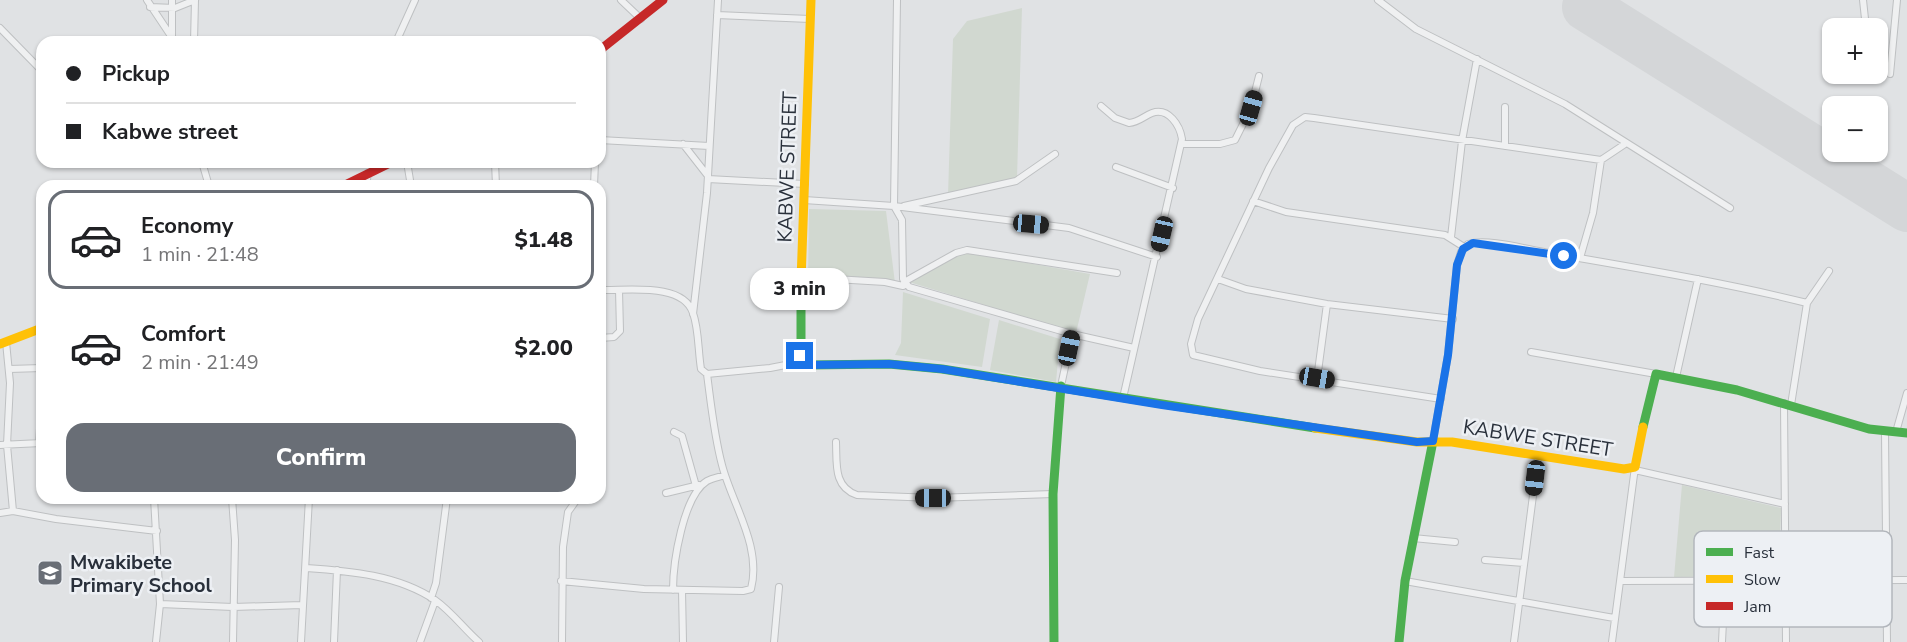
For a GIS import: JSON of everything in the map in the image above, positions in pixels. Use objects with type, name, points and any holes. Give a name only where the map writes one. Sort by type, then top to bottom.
[{"type":"main road","points":[[606,45],[663,0]]},
{"type":"main road","name":"KABWE STREET","points":[[811,0],[801,277],[799,350],[801,362],[815,366],[849,363],[915,366],[1060,386],[1123,398],[1353,433],[1417,442],[1433,441],[1624,469],[1635,469],[1652,382],[1656,374]]},
{"type":"main road","points":[[355,180],[379,168]]},
{"type":"main road","points":[[3,343],[36,330]]},
{"type":"main road","points":[[1656,374],[1788,404],[1886,432],[1907,433]]},
{"type":"main road","points":[[1054,642],[1053,494],[1060,386]]},
{"type":"main road","points":[[1399,642],[1405,581],[1433,441]]},
{"type":"street","points":[[147,0],[170,36]]},
{"type":"street","points":[[172,0],[170,8],[173,36]]},
{"type":"street","points":[[150,7],[170,8],[195,0],[194,36]]},
{"type":"street","points":[[399,36],[415,0]]},
{"type":"street","points":[[621,0],[641,19]]},
{"type":"street","points":[[561,581],[673,590],[743,591],[751,589],[753,571],[749,539],[725,475],[707,374],[701,369],[693,314],[708,177],[718,0]]},
{"type":"street","points":[[897,0],[894,206],[902,220],[903,284]]},
{"type":"street","points":[[1378,0],[1416,29],[1549,95],[1730,208]]},
{"type":"street","points":[[1863,0],[1865,18]]},
{"type":"street","points":[[1890,74],[1897,2],[1905,5]]},
{"type":"street","points":[[717,15],[810,19]]},
{"type":"street","points":[[0,28],[36,65]]},
{"type":"street","points":[[1451,237],[1462,141],[1477,59]]},
{"type":"street","points":[[1182,144],[1220,144],[1235,140],[1251,108],[1259,76]]},
{"type":"street","points":[[1101,106],[1114,118],[1129,123],[1158,111],[1167,114],[1177,122],[1182,144],[1123,398]]},
{"type":"street","points":[[1505,106],[1505,146]]},
{"type":"street","points":[[1441,399],[1231,366],[1193,355],[1191,344],[1195,327],[1253,201],[1293,125],[1305,117],[1601,160],[1625,144]]},
{"type":"street","points":[[606,140],[709,146]]},
{"type":"street","points":[[683,144],[708,177],[805,184]]},
{"type":"street","points":[[904,207],[915,202],[1016,181],[1055,154]]},
{"type":"street","points":[[1580,258],[1593,213],[1601,160]]},
{"type":"street","points":[[1116,167],[1173,188]]},
{"type":"street","points":[[367,180],[368,173]]},
{"type":"street","points":[[804,200],[904,207],[1069,228],[1156,257]]},
{"type":"street","points":[[1253,201],[1286,213],[1451,237],[1464,247]]},
{"type":"street","points":[[1433,441],[1453,319],[1457,265],[1464,247],[1473,243],[1493,244],[1698,279],[1808,303]]},
{"type":"street","points":[[903,284],[967,249],[1117,273]]},
{"type":"street","points":[[1785,531],[1788,404],[1808,303],[1829,271]]},
{"type":"street","points":[[801,277],[903,284],[1072,334],[1134,348]]},
{"type":"street","points":[[1218,279],[1246,289],[1328,304],[1453,319]]},
{"type":"street","points":[[1676,377],[1698,279]]},
{"type":"street","points":[[606,290],[672,292],[683,298],[693,314]]},
{"type":"street","points":[[606,338],[614,337],[620,331],[619,290]]},
{"type":"street","points":[[1317,378],[1328,304]]},
{"type":"street","points":[[1060,386],[1072,334]]},
{"type":"street","points":[[3,343],[9,369],[4,445],[13,511]]},
{"type":"street","points":[[1531,352],[1656,374]]},
{"type":"street","points":[[707,374],[801,362]]},
{"type":"street","points":[[9,369],[36,368]]},
{"type":"street","points":[[1896,432],[1907,393]]},
{"type":"street","points":[[674,432],[682,436],[696,486]]},
{"type":"street","points":[[1886,432],[1887,531]]},
{"type":"street","points":[[836,442],[839,483],[848,492],[857,495],[933,498],[1053,494]]},
{"type":"street","points":[[4,445],[36,443]]},
{"type":"street","points":[[1514,642],[1538,457]]},
{"type":"street","points":[[1612,642],[1635,469],[1785,504]]},
{"type":"street","points":[[666,493],[696,486],[725,475]]},
{"type":"street","points":[[673,590],[674,552],[680,534],[705,482]]},
{"type":"street","points":[[155,504],[160,604],[156,642]]},
{"type":"street","points":[[232,504],[235,540],[232,642]]},
{"type":"street","points":[[301,642],[309,504]]},
{"type":"street","points":[[420,642],[433,599],[446,504]]},
{"type":"street","points":[[562,642],[561,581],[568,512],[574,504]]},
{"type":"street","points":[[0,513],[13,511],[56,519],[157,531]]},
{"type":"street","points":[[1413,538],[1455,542]]},
{"type":"street","points":[[1485,560],[1524,563]]},
{"type":"street","points":[[306,568],[337,570],[407,586],[433,599],[479,642]]},
{"type":"street","points":[[334,642],[337,570]]},
{"type":"street","points":[[1405,581],[1614,618]]},
{"type":"street","points":[[1620,581],[1694,581]]},
{"type":"street","points":[[774,642],[778,587]]},
{"type":"street","points":[[682,590],[683,642]]},
{"type":"street","points":[[160,604],[233,607],[302,605]]},
{"type":"street","points":[[1722,642],[1723,627]]},
{"type":"shaded area","points":[[1022,8],[1017,178],[948,195],[953,39],[967,21]]},
{"type":"shaded area","points":[[809,209],[886,211],[895,283],[808,282]]},
{"type":"shaded area","points":[[958,251],[1090,274],[1076,333],[909,282]]},
{"type":"shaded area","points":[[903,292],[990,319],[982,367],[895,355],[901,343]]},
{"type":"shaded area","points":[[999,320],[1060,339],[1056,382],[990,370]]},
{"type":"shaded area","points":[[1682,485],[1781,508],[1780,531],[1694,531],[1694,577],[1674,577]]},
{"type":"runway","points":[[1586,7],[1907,208]]},
{"type":"traffic: fast","points":[[801,281],[801,362],[808,365],[889,364],[942,369],[1315,428]]},
{"type":"traffic: fast","points":[[1643,427],[1656,374],[1737,390],[1869,429],[1907,433]]},
{"type":"traffic: fast","points":[[1054,642],[1053,494],[1061,386]]},
{"type":"traffic: fast","points":[[1399,642],[1405,581],[1433,441]]},
{"type":"traffic: slow","points":[[801,281],[811,0]]},
{"type":"traffic: slow","points":[[0,344],[36,330]]},
{"type":"traffic: slow","points":[[1315,428],[1417,442],[1452,442],[1624,469],[1635,467],[1643,427]]},
{"type":"traffic: jam","points":[[606,45],[663,0]]},
{"type":"traffic: jam","points":[[355,180],[380,168]]},
{"type":"place","name":"Mwakibete Primary School","points":[[50,573]]},
{"type":"route","points":[[800,356],[801,362],[807,365],[889,364],[942,369],[1290,424],[1417,442],[1433,441],[1453,319],[1457,265],[1465,246],[1473,243],[1493,244],[1564,256]]}]
